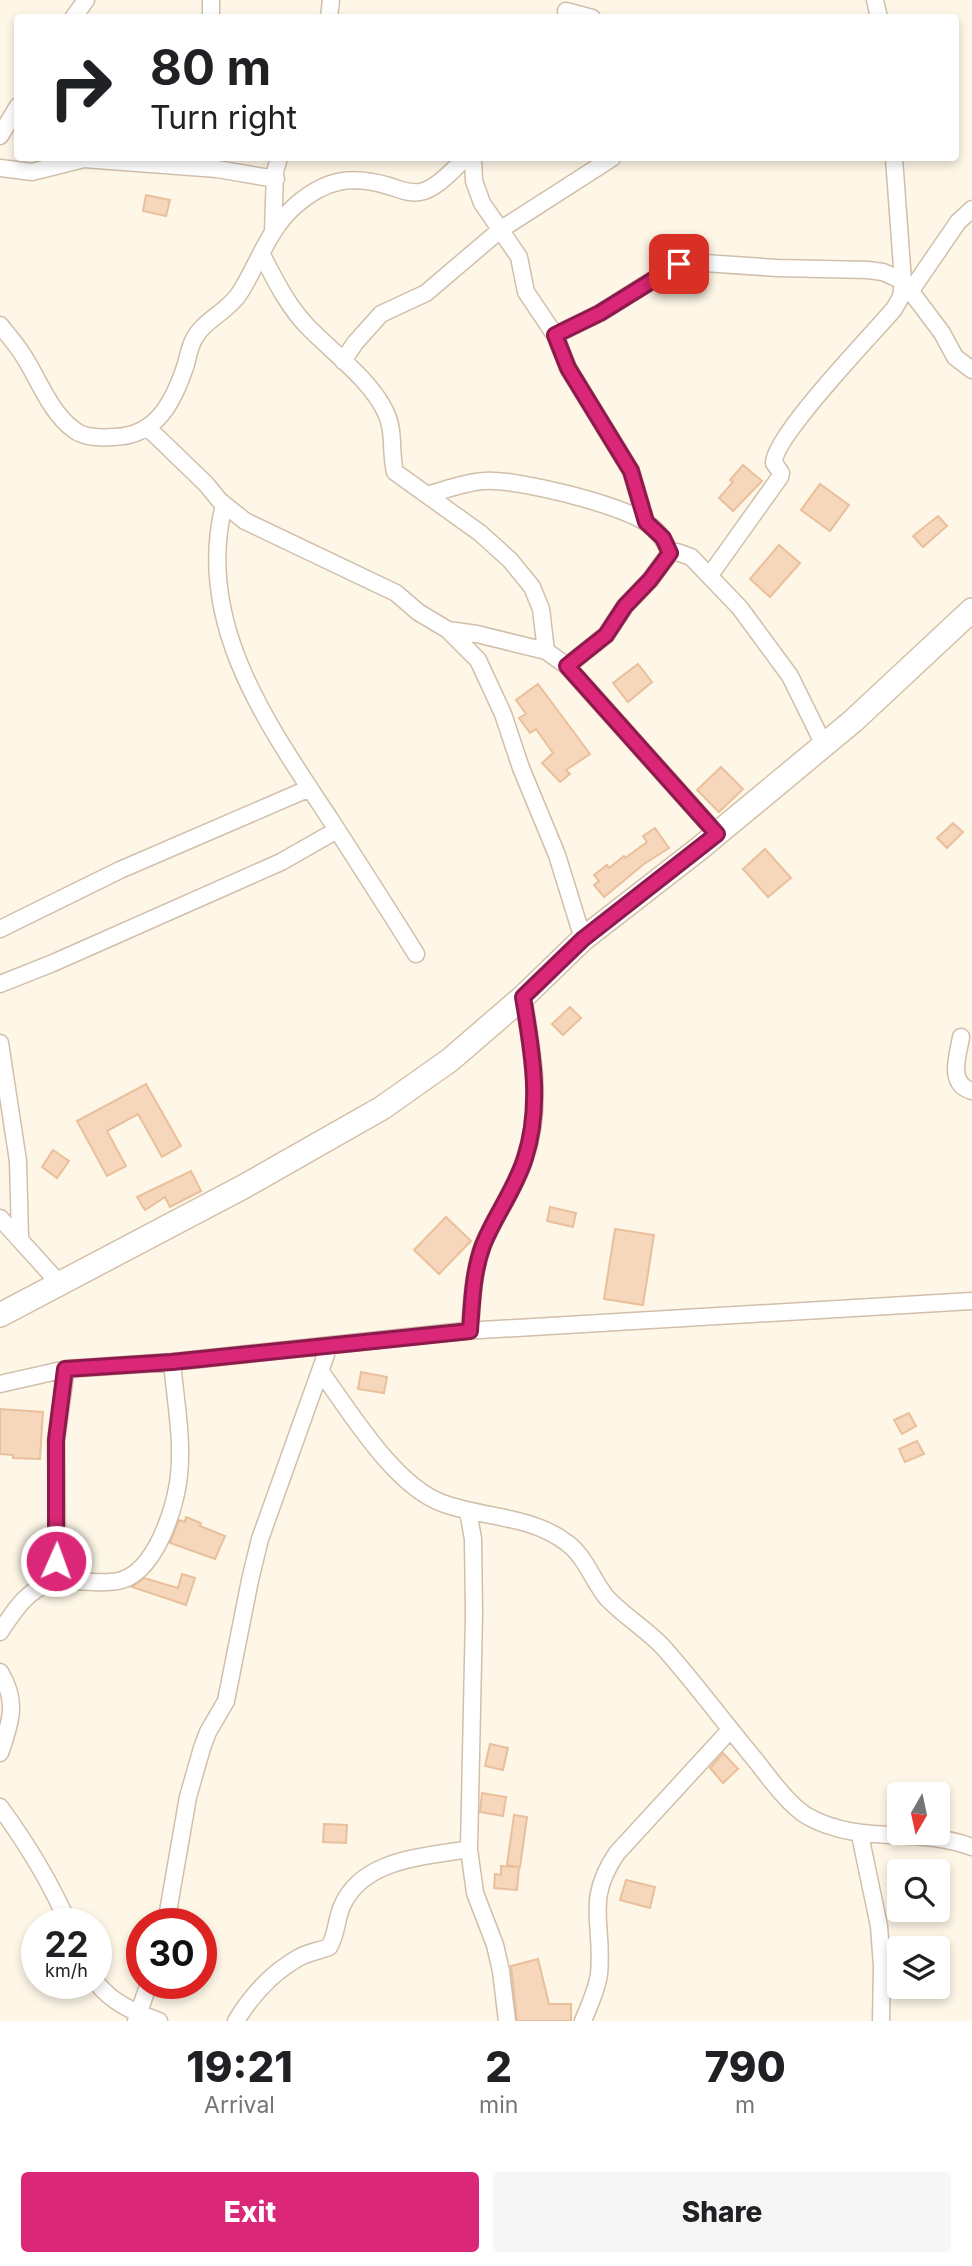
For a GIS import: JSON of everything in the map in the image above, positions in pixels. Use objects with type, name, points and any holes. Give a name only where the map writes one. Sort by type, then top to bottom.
[{"type":"street","points":[[0,136],[14,113]]},
{"type":"street","points":[[0,168],[32,172],[76,161]]},
{"type":"street","points":[[111,161],[217,169],[274,167],[273,232]]},
{"type":"street","points":[[0,326],[22,352],[58,412],[73,430],[103,438],[124,437],[148,428],[170,404],[194,339],[238,296],[273,232],[294,206],[314,191],[333,182],[353,179],[420,192],[430,188],[462,161]]},
{"type":"street","points":[[473,161],[473,177],[482,203],[519,257],[526,292],[555,335],[568,368],[631,471],[646,522]]},
{"type":"street","points":[[343,361],[362,334],[381,314],[426,293],[500,230],[607,161]]},
{"type":"street","points":[[894,161],[907,286]]},
{"type":"street","points":[[710,575],[780,477],[781,473],[774,463],[775,453],[810,404],[894,309],[907,286],[958,222],[972,209]]},
{"type":"street","points":[[261,253],[291,306],[305,324],[372,391],[386,413],[392,432],[395,472],[480,533],[510,560],[532,587],[541,609],[546,651]]},
{"type":"street","points":[[555,335],[611,306],[679,264],[690,262],[868,270],[883,272],[907,286],[942,333],[955,358],[972,370]]},
{"type":"street","points":[[148,428],[224,505],[245,521],[396,593],[418,612],[448,631],[478,660],[503,714],[521,768],[557,855],[583,939]]},
{"type":"street","points":[[427,495],[482,481],[499,481],[587,499],[646,522],[663,538],[670,553]]},
{"type":"street","points":[[224,505],[216,547],[222,608],[256,704],[416,954]]},
{"type":"street","points":[[567,666],[606,635],[625,606],[650,580],[670,553],[677,552],[691,558],[740,608],[790,676],[824,745]]},
{"type":"street","points":[[0,1315],[243,1187],[382,1108],[450,1060],[523,997],[583,939],[717,834],[853,721],[972,610]]},
{"type":"street","points":[[448,631],[477,634],[546,651],[567,666],[717,834]]},
{"type":"street","points":[[0,929],[120,870],[310,788]]},
{"type":"street","points":[[0,984],[52,964],[269,867],[337,830]]},
{"type":"street","points":[[470,1331],[474,1283],[484,1245],[511,1195],[523,1165],[535,1112],[530,1037],[523,997]]},
{"type":"street","points":[[961,1037],[955,1073],[963,1088],[972,1091]]},
{"type":"street","points":[[0,1043],[18,1161],[20,1238]]},
{"type":"street","points":[[0,1116],[14,1131]]},
{"type":"street","points":[[0,1218],[60,1284]]},
{"type":"street","points":[[0,1384],[65,1369],[172,1362],[470,1331],[972,1301]]},
{"type":"street","points":[[169,1908],[188,1797],[208,1732],[226,1701],[260,1539],[329,1346]]},
{"type":"street","points":[[0,1632],[28,1594],[54,1582],[98,1584],[121,1581],[145,1566],[157,1546],[173,1503],[179,1475],[172,1362]]},
{"type":"street","points":[[54,1582],[57,1540],[56,1440],[65,1369]]},
{"type":"street","points":[[321,1372],[368,1437],[403,1478],[440,1503],[544,1529],[568,1543],[610,1600],[661,1645],[777,1787],[805,1815],[837,1829],[860,1835],[964,1839],[972,1847]]},
{"type":"street","points":[[468,1511],[473,1539],[474,1614],[469,1849],[475,1893],[498,1958],[507,2021]]},
{"type":"street","points":[[0,1672],[9,1687],[12,1703],[9,1727],[0,1753]]},
{"type":"street","points":[[583,2021],[599,1975],[597,1895],[604,1872],[617,1853],[730,1730]]},
{"type":"street","points":[[0,1807],[35,1857],[62,1908]]},
{"type":"street","points":[[860,1835],[878,1926],[882,1966],[881,2021]]},
{"type":"street","points":[[236,2021],[246,2004],[277,1973],[298,1958],[329,1947],[342,1905],[367,1877],[382,1867],[401,1861],[469,1849]]},
{"type":"street","points":[[111,1999],[137,2017],[159,2021]]},
{"type":"street","points":[[137,2017],[143,1999]]},
{"type":"building","points":[[146,195],[170,200],[166,216],[143,211]]},
{"type":"building","points":[[743,465],[762,481],[733,511],[719,498]]},
{"type":"building","points":[[820,484],[849,505],[830,531],[801,510]]},
{"type":"building","points":[[938,516],[947,526],[923,547],[913,536]]},
{"type":"building","points":[[779,545],[800,563],[770,597],[750,579]]},
{"type":"building","points":[[638,664],[652,682],[628,702],[613,683]]},
{"type":"building","points":[[538,684],[590,754],[566,770],[570,774],[560,782],[542,763],[553,753],[536,729],[530,733],[519,718],[526,714],[516,700]]},
{"type":"building","points":[[721,767],[743,789],[719,812],[697,790]]},
{"type":"building","points":[[953,823],[963,832],[947,848],[937,838]]},
{"type":"building","points":[[655,828],[669,848],[644,864],[604,897],[594,885],[599,881],[594,875],[647,842],[643,836]]},
{"type":"building","points":[[765,849],[791,878],[768,897],[743,869]]},
{"type":"building","points":[[570,1007],[581,1018],[563,1035],[552,1024]]},
{"type":"building","points":[[146,1084],[181,1146],[162,1157],[138,1114],[107,1131],[126,1166],[107,1176],[77,1121]]},
{"type":"building","points":[[53,1150],[69,1161],[57,1178],[42,1167]]},
{"type":"building","points":[[191,1171],[201,1191],[170,1207],[165,1197],[145,1210],[137,1197]]},
{"type":"building","points":[[550,1207],[576,1213],[573,1227],[547,1221]]},
{"type":"building","points":[[446,1217],[471,1241],[439,1274],[414,1250]]},
{"type":"building","points":[[615,1229],[654,1235],[643,1305],[604,1299]]},
{"type":"building","points":[[361,1372],[387,1377],[384,1393],[358,1389]]},
{"type":"building","points":[[0,1409],[43,1412],[40,1459],[13,1458],[13,1455],[0,1454]]},
{"type":"building","points":[[909,1413],[916,1426],[902,1434],[894,1420]]},
{"type":"building","points":[[917,1441],[924,1454],[905,1462],[899,1449]]},
{"type":"building","points":[[186,1517],[225,1536],[215,1559],[170,1543],[179,1520],[185,1522]]},
{"type":"building","points":[[182,1574],[195,1578],[186,1605],[132,1587],[144,1578],[178,1588]]},
{"type":"building","points":[[490,1744],[508,1748],[503,1770],[485,1766]]},
{"type":"building","points":[[723,1753],[738,1769],[723,1783],[710,1768]]},
{"type":"building","points":[[482,1793],[506,1797],[503,1816],[480,1812]]},
{"type":"building","points":[[514,1815],[527,1817],[520,1867],[507,1865]]},
{"type":"building","points":[[324,1824],[347,1825],[346,1843],[323,1842]]},
{"type":"building","points":[[501,1866],[519,1867],[517,1890],[494,1888],[495,1874],[501,1875]]},
{"type":"building","points":[[626,1880],[655,1887],[650,1908],[620,1900]]},
{"type":"building","points":[[538,1959],[549,2004],[571,2004],[571,2021],[517,2021],[511,1966]]},
{"type":"route","points":[[56,1561],[56,1440],[65,1369],[172,1362],[470,1331],[472,1295],[484,1245],[511,1195],[526,1156],[535,1112],[534,1075],[523,997],[583,939],[717,834],[567,666],[606,635],[625,606],[650,580],[670,553],[663,538],[646,522],[631,471],[568,368],[555,335],[600,313],[679,264]]}]
